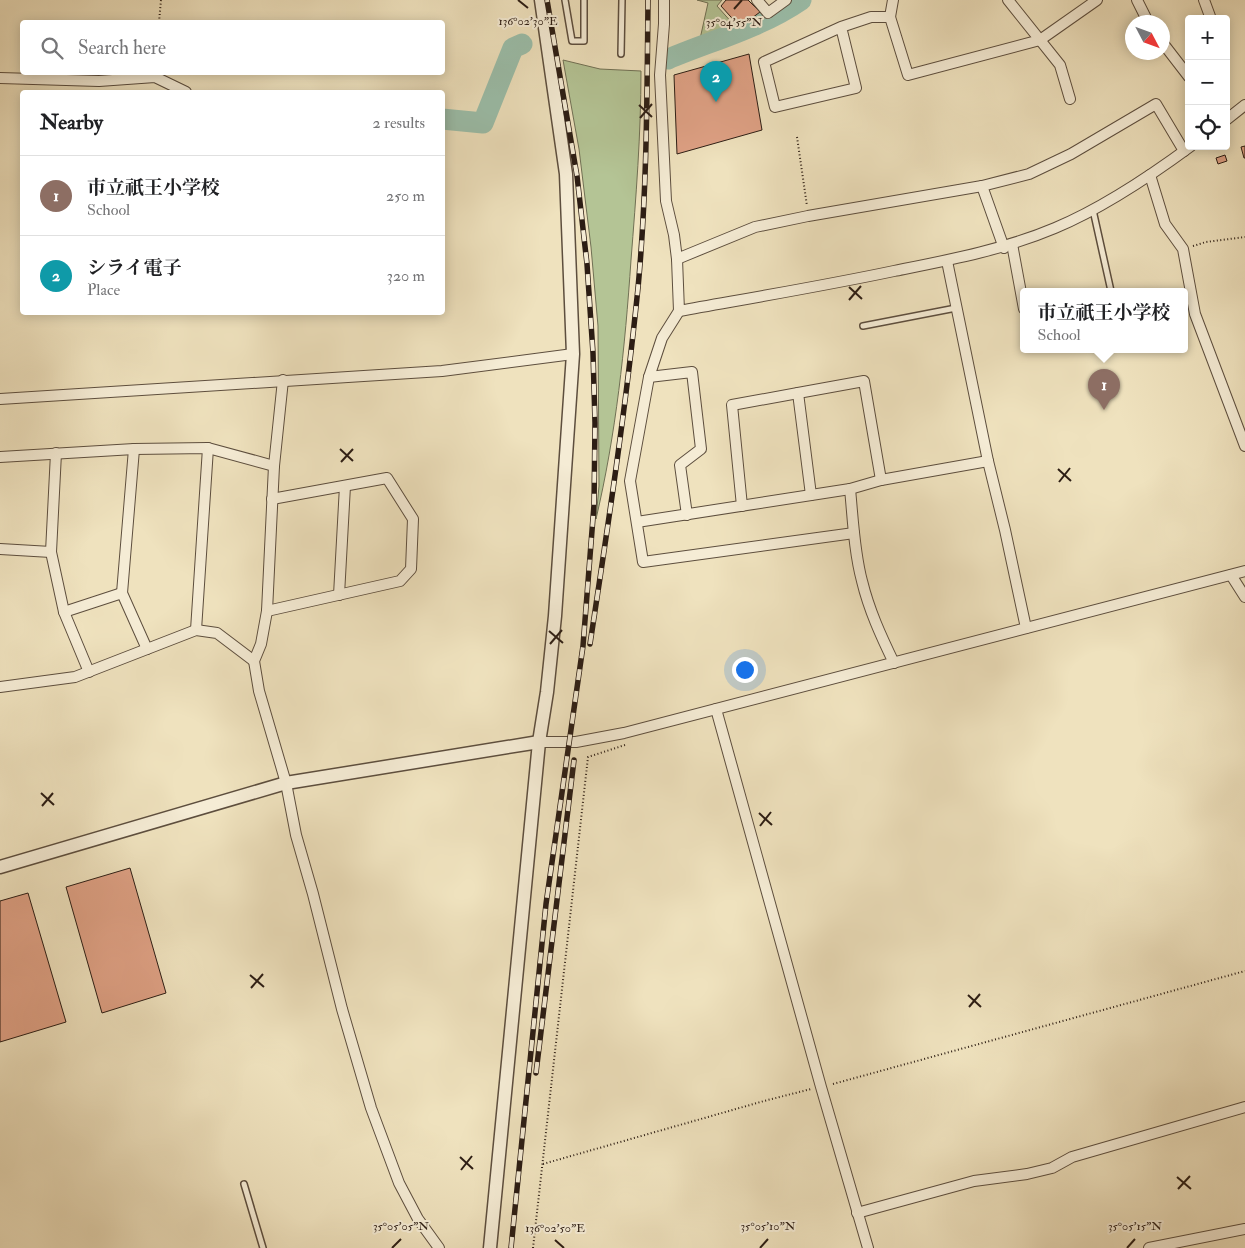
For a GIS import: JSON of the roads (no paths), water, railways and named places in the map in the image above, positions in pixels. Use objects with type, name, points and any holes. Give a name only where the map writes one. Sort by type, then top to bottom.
[{"type":"street","points":[[490,1248],[539,742],[547,692],[555,616],[573,354],[566,174],[541,0]]},
{"type":"street","points":[[664,0],[660,75],[666,192],[677,259],[679,311],[662,338],[648,377],[630,481],[643,562],[854,533]]},
{"type":"street","points":[[757,0],[768,13],[786,0]]},
{"type":"street","points":[[893,0],[890,17],[908,74],[1040,40],[1097,0]]},
{"type":"street","points":[[1008,0],[1060,65],[1070,99]]},
{"type":"street","points":[[1204,0],[1210,15]]},
{"type":"street","points":[[1141,1],[1146,15]]},
{"type":"street","points":[[842,26],[856,88],[775,107],[764,62],[842,26],[872,17],[890,17]]},
{"type":"street","points":[[1170,52],[1185,72]]},
{"type":"street","points":[[0,78],[99,80],[155,77],[182,90]]},
{"type":"street","points":[[677,259],[754,227],[982,186],[1029,174],[1071,154],[1156,104],[1185,146]]},
{"type":"street","points":[[1230,117],[1245,105]]},
{"type":"street","points":[[679,311],[838,283],[947,261],[1008,246],[1056,228],[1093,210],[1150,175],[1186,150]]},
{"type":"street","points":[[1150,175],[1165,224],[1183,249],[1195,314],[1245,446]]},
{"type":"street","points":[[982,186],[1008,246],[1020,293]]},
{"type":"street","points":[[947,261],[988,461],[1026,628]]},
{"type":"street","points":[[0,399],[442,371],[573,354]]},
{"type":"street","points":[[648,377],[692,372],[701,449],[680,465],[687,515]]},
{"type":"street","points":[[283,380],[274,466],[266,611],[261,644],[254,661],[259,691],[286,783],[296,835],[314,894],[342,1009],[371,1108],[399,1183],[418,1220],[439,1248]]},
{"type":"street","points":[[742,506],[732,405],[864,381],[881,480]]},
{"type":"street","points":[[798,393],[811,496]]},
{"type":"street","points":[[0,457],[134,449],[208,448],[274,466]]},
{"type":"street","points":[[196,630],[208,448]]},
{"type":"street","points":[[134,449],[122,593],[147,649]]},
{"type":"street","points":[[56,453],[51,552],[64,612],[89,672]]},
{"type":"street","points":[[637,522],[811,496],[850,489],[881,480],[988,461]]},
{"type":"street","points":[[266,611],[400,581],[410,569],[411,561],[413,519],[387,478],[272,499]]},
{"type":"street","points":[[339,594],[344,486]]},
{"type":"street","points":[[850,489],[861,580],[876,627],[894,663]]},
{"type":"street","points":[[0,549],[51,552]]},
{"type":"street","points":[[0,867],[286,783],[539,742],[576,742],[600,738],[1245,571]]},
{"type":"street","points":[[1231,575],[1245,597]]},
{"type":"street","points":[[64,612],[122,593]]},
{"type":"street","points":[[0,686],[75,677],[196,630],[217,633],[254,661]]},
{"type":"street","points":[[716,708],[821,1087],[868,1248]]},
{"type":"street","points":[[858,1213],[974,1181],[1027,1174],[1052,1168],[1072,1157],[1245,1107]]},
{"type":"street","points":[[1149,1248],[1245,1229]]},
{"type":"lane","points":[[565,0],[572,41],[584,42],[584,0]]},
{"type":"lane","points":[[621,54],[622,0]]},
{"type":"lane","points":[[1093,210],[1109,288]]},
{"type":"lane","points":[[863,326],[956,308]]},
{"type":"lane","points":[[244,1184],[263,1248]]},
{"type":"waterway","points":[[668,59],[753,26],[801,0]]},
{"type":"waterway","points":[[445,119],[483,123],[513,48],[522,44]]},
{"type":"railway","points":[[511,1248],[546,904],[583,646],[594,505],[595,423],[593,353],[587,264],[577,176],[547,0]]},
{"type":"railway","points":[[590,644],[610,511],[638,288],[645,180],[648,0]]},
{"type":"railway","points":[[536,1073],[574,760]]},
{"type":"place","name":"シライ電子","points":[[716,102]]},
{"type":"place","name":"市立祇王小学校","points":[[1104,410]]}]
